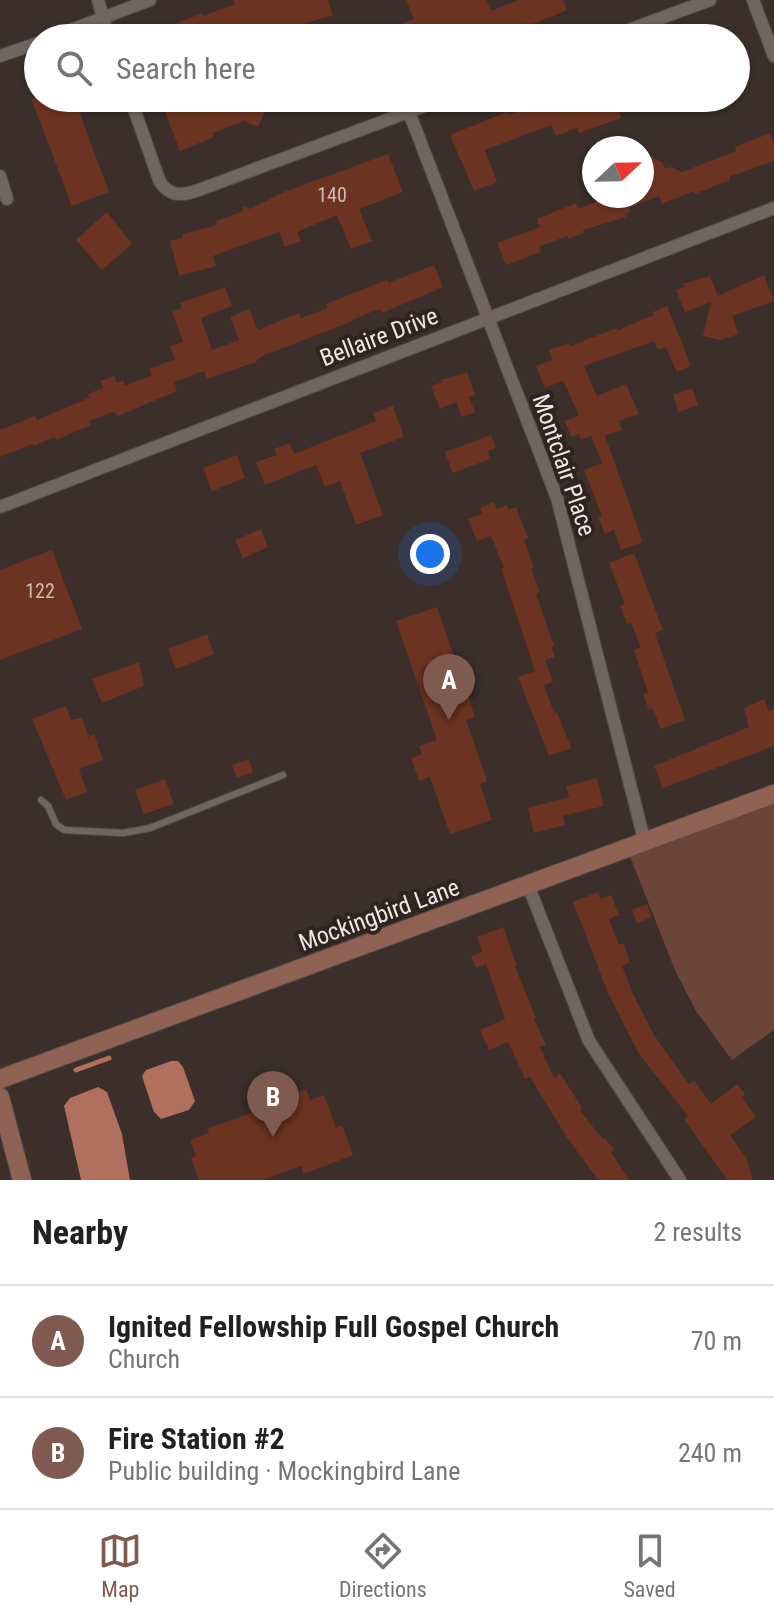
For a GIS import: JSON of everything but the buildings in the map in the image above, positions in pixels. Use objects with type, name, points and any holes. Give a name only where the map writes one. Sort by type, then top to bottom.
[{"type":"street","points":[[98,0],[104,24]]},
{"type":"street","points":[[86,24],[150,0]]},
{"type":"street","points":[[645,24],[710,0]]},
{"type":"street","points":[[753,0],[774,56]]},
{"type":"street","points":[[0,56],[24,48]]},
{"type":"street","points":[[135,112],[158,177],[172,194],[191,193],[409,112]]},
{"type":"street","name":"Montclair Place","points":[[409,112],[557,498],[645,843]]},
{"type":"street","points":[[0,176],[7,199]]},
{"type":"street","name":"Bellaire Drive","points":[[0,507],[774,208]]},
{"type":"street","name":"Mockingbird Lane","points":[[0,1079],[774,794]]},
{"type":"street","points":[[528,885],[589,1041],[680,1180]]},
{"type":"street","points":[[0,1097],[22,1180]]},
{"type":"lane","points":[[41,800],[48,806],[56,824],[64,830],[123,833],[150,828],[283,775]]},
{"type":"shaded area","points":[[774,794],[774,1030],[732,1060],[696,1011],[675,970],[627,849]]},
{"type":"shaded area","points":[[178,1061],[183,1067],[195,1101],[189,1110],[161,1119],[154,1112],[142,1076],[146,1070]]},
{"type":"shaded area","points":[[98,1087],[107,1092],[122,1134],[130,1180],[81,1180],[64,1106],[70,1098]]},
{"type":"waterway","points":[[76,1070],[109,1058]]},
{"type":"place","name":"Ignited Fellowship Full Gospel Church","points":[[449,720]]},
{"type":"place","name":"Fire Station #2","points":[[273,1137]]}]
